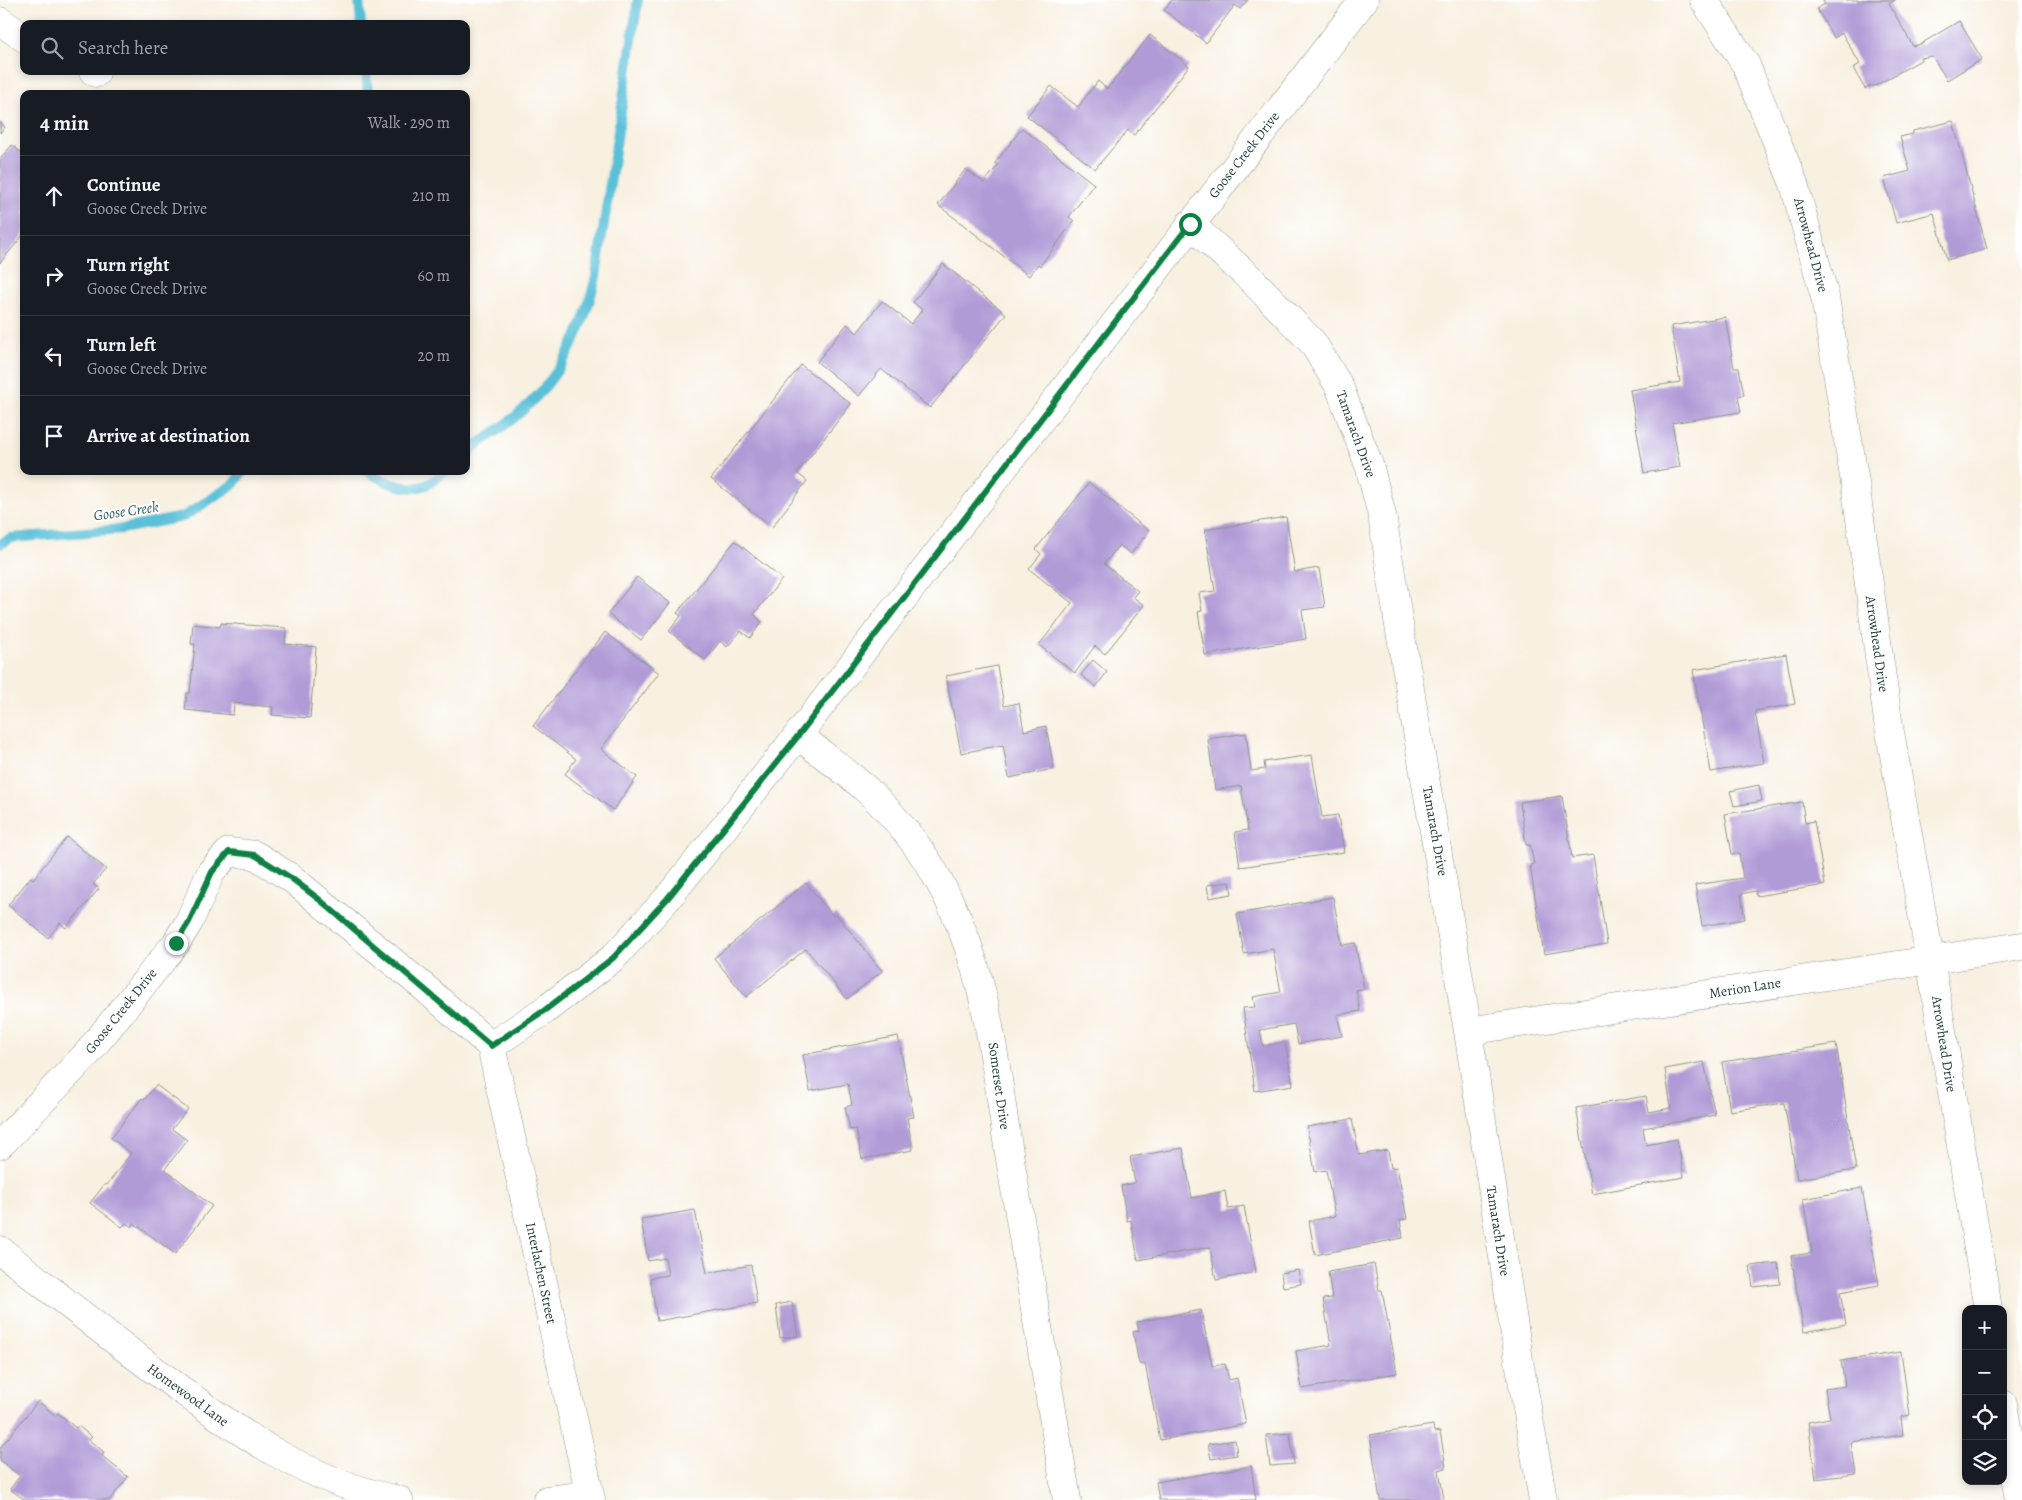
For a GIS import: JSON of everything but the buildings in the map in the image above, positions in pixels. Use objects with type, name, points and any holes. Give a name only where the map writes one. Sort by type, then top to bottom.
[{"type":"street","name":"Goose Creek Drive","points":[[0,1145],[87,1054],[176,943],[189,922],[212,872],[229,852],[255,855],[291,878],[426,989],[491,1046],[545,1010],[613,958],[667,899],[798,736],[1364,0]]},
{"type":"street","name":"Arrowhead Drive","points":[[1704,0],[1746,65],[1794,184],[1825,297],[1855,483],[1888,721],[1987,1305]]},
{"type":"street","points":[[0,21],[20,35]]},
{"type":"street","name":"Tamarach Drive","points":[[1190,224],[1251,279],[1313,343],[1339,386],[1369,465],[1382,515],[1468,1031],[1519,1364],[1543,1500]]},
{"type":"street","name":"Somerset Drive","points":[[798,736],[866,789],[894,818],[939,881],[958,917],[976,968],[990,1020],[1004,1122],[1067,1500]]},
{"type":"street","name":"Merion Lane","points":[[1468,1031],[2022,946]]},
{"type":"street","name":"Interlachen Street","points":[[491,1046],[590,1497]]},
{"type":"street","name":"Homewood Lane","points":[[0,1250],[150,1367],[204,1407],[262,1446],[316,1475],[370,1494],[399,1500]]},
{"type":"street","points":[[2007,1428],[2019,1500]]},
{"type":"street","points":[[548,1500],[590,1497]]},
{"type":"waterway","name":"Goose Creek","points":[[359,0],[361,20]]},
{"type":"waterway","points":[[470,451],[515,417],[545,387],[568,353],[584,317],[596,276],[638,0]]},
{"type":"waterway","name":"Goose Creek","points":[[366,75],[368,90]]},
{"type":"waterway","name":"Goose Creek","points":[[0,544],[11,538],[122,529],[183,517],[234,484],[240,475]]},
{"type":"waterway","points":[[374,475],[395,485],[411,488],[426,485],[441,475]]},
{"type":"route","points":[[176,943],[189,922],[212,872],[229,852],[255,855],[291,878],[320,900],[491,1046],[545,1010],[613,958],[667,899],[798,736],[1190,224]]}]
